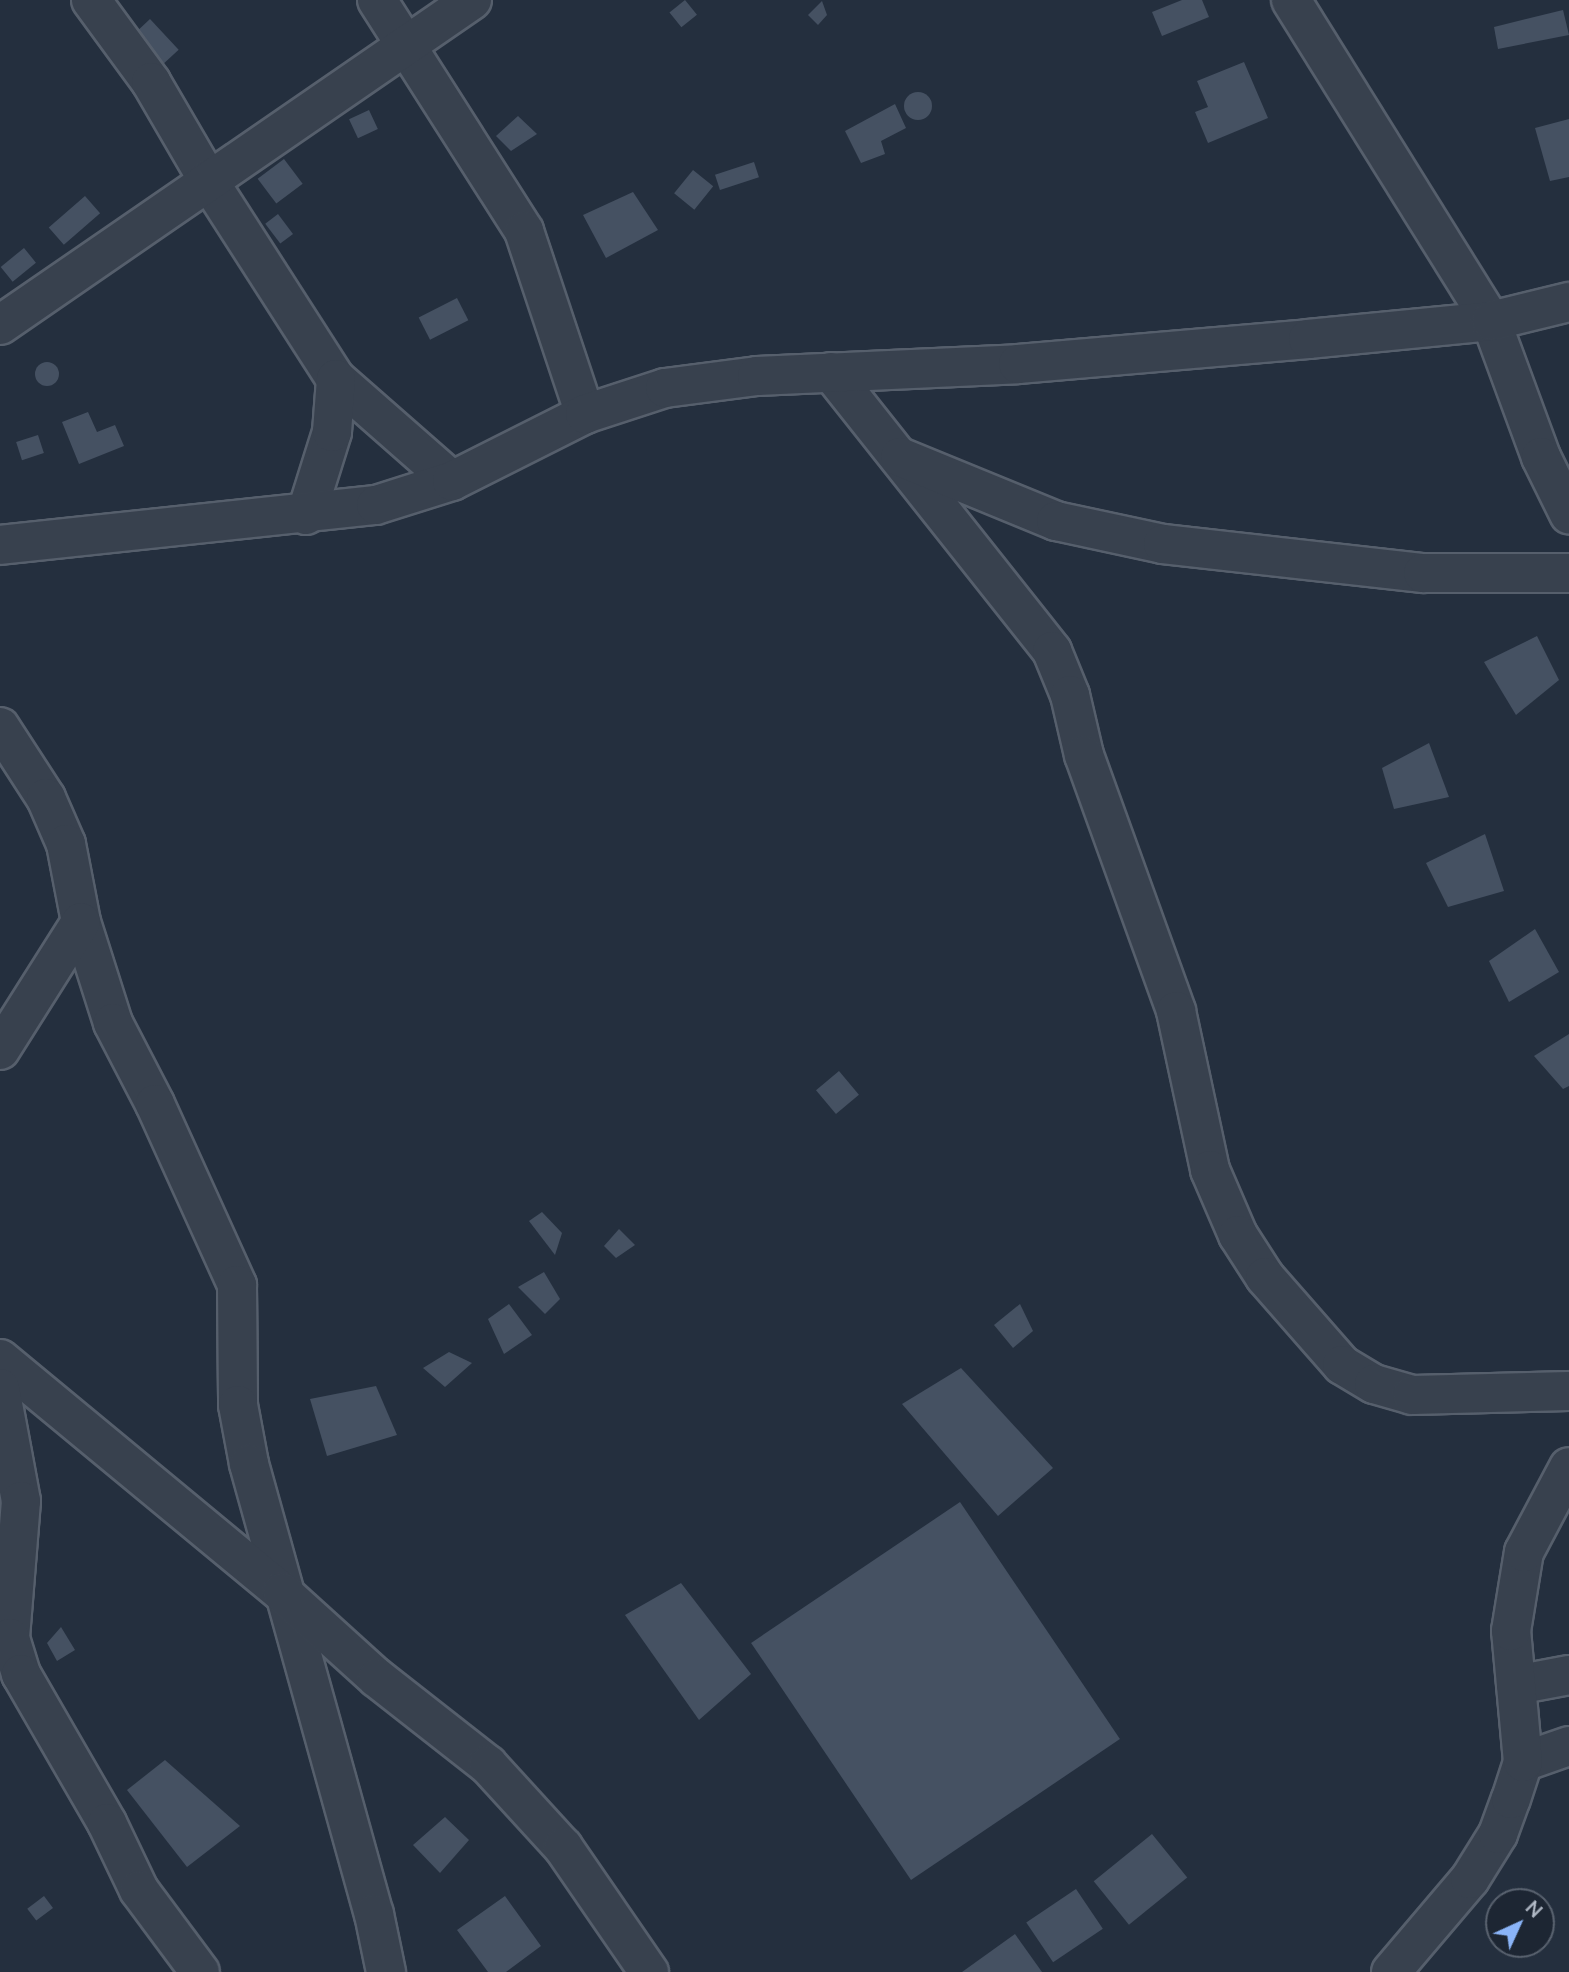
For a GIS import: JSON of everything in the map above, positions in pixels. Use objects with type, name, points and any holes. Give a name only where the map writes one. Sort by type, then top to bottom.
[{"type":"street","points":[[91,0],[151,82],[208,180],[337,379],[452,481]]},
{"type":"street","points":[[377,0],[523,231],[585,414]]},
{"type":"street","points":[[0,326],[472,0]]},
{"type":"street","points":[[1301,3],[1491,320],[1541,457],[1569,514]]},
{"type":"street","points":[[0,545],[306,515],[376,505],[452,481],[585,414],[665,388],[831,372],[1018,364],[1491,320],[1569,302]]},
{"type":"street","points":[[831,372],[1052,651],[1070,695],[1084,755],[1176,1011],[1210,1170],[1238,1235],[1265,1277],[1342,1365],[1374,1384],[1412,1395],[1569,1391]]},
{"type":"street","points":[[306,515],[332,432],[337,379]]},
{"type":"street","points":[[895,454],[1056,522],[1163,544],[1423,573],[1569,573]]},
{"type":"street","points":[[0,727],[46,798],[66,844],[81,922],[113,1023],[155,1104],[237,1285],[238,1405],[282,1592],[322,1723],[386,1972]]},
{"type":"street","points":[[0,1050],[81,922]]},
{"type":"street","points":[[0,1359],[282,1592],[377,1678],[488,1765],[563,1847],[649,1972]]},
{"type":"street","points":[[0,1388],[21,1501],[10,1638],[21,1674],[107,1823],[139,1890],[200,1972]]},
{"type":"street","points":[[1391,1972],[1470,1880],[1498,1834],[1523,1762],[1511,1631],[1524,1552],[1569,1467]]},
{"type":"street","points":[[1516,1685],[1569,1675]]},
{"type":"street","points":[[1523,1762],[1569,1746]]},
{"type":"building","points":[[685,0],[697,15],[681,27],[669,13]]},
{"type":"building","points":[[1182,0],[1202,0],[1209,17],[1162,36],[1152,12]]},
{"type":"building","points":[[822,1],[827,15],[818,25],[808,15]]},
{"type":"building","points":[[1563,10],[1569,35],[1498,49],[1494,27]]},
{"type":"building","points":[[150,19],[179,50],[164,63],[135,33]]},
{"type":"building","points":[[1244,62],[1268,118],[1208,143],[1195,112],[1208,107],[1197,81]]},
{"type":"building","points":[[918,92],[928,96],[932,106],[928,116],[918,120],[908,116],[904,106],[908,96]]},
{"type":"building","points":[[895,104],[906,128],[881,141],[885,154],[861,163],[845,131]]},
{"type":"building","points":[[369,110],[378,129],[358,138],[349,119]]},
{"type":"building","points":[[518,116],[537,134],[511,151],[496,136]]},
{"type":"building","points":[[1569,119],[1569,177],[1550,181],[1535,128]]},
{"type":"building","points":[[284,159],[303,184],[276,204],[258,179]]},
{"type":"building","points":[[754,162],[759,177],[720,190],[715,175]]},
{"type":"building","points":[[693,170],[713,186],[694,210],[674,193]]},
{"type":"building","points":[[633,192],[658,230],[606,258],[583,215]]},
{"type":"building","points":[[85,196],[100,213],[64,245],[49,227]]},
{"type":"building","points":[[278,214],[293,234],[280,244],[265,224]]},
{"type":"building","points":[[24,248],[36,263],[13,282],[1,267]]},
{"type":"building","points":[[457,298],[468,320],[430,340],[419,318]]},
{"type":"building","points":[[47,362],[56,365],[59,374],[56,383],[47,386],[38,383],[35,374],[38,365]]},
{"type":"building","points":[[88,412],[97,432],[115,425],[124,446],[79,464],[62,422]]},
{"type":"building","points":[[38,435],[44,453],[22,460],[16,442]]},
{"type":"building","points":[[1537,636],[1559,680],[1516,715],[1484,662]]},
{"type":"building","points":[[1429,743],[1449,797],[1394,809],[1382,768]]},
{"type":"building","points":[[1485,834],[1504,891],[1448,907],[1426,863]]},
{"type":"building","points":[[1535,929],[1559,972],[1509,1002],[1489,961]]},
{"type":"building","points":[[1569,1034],[1569,1086],[1563,1089],[1534,1056]]},
{"type":"building","points":[[839,1071],[859,1095],[836,1114],[816,1090]]},
{"type":"building","points":[[542,1212],[562,1233],[555,1255],[529,1221]]},
{"type":"building","points":[[619,1229],[635,1245],[616,1258],[604,1246]]},
{"type":"building","points":[[544,1272],[560,1299],[545,1314],[518,1287]]},
{"type":"building","points":[[509,1304],[532,1335],[504,1354],[488,1319]]},
{"type":"building","points":[[1020,1304],[1033,1331],[1013,1348],[994,1325]]},
{"type":"building","points":[[449,1352],[472,1363],[445,1387],[423,1368]]},
{"type":"building","points":[[961,1368],[1053,1468],[998,1516],[902,1404]]},
{"type":"building","points":[[376,1386],[397,1435],[327,1456],[310,1399]]},
{"type":"building","points":[[960,1502],[1120,1739],[911,1880],[751,1643]]},
{"type":"building","points":[[681,1583],[751,1674],[699,1720],[625,1615]]},
{"type":"building","points":[[61,1627],[75,1650],[57,1661],[47,1643]]},
{"type":"building","points":[[165,1760],[240,1826],[187,1867],[127,1790]]},
{"type":"building","points":[[445,1817],[469,1840],[440,1873],[413,1845]]},
{"type":"building","points":[[1152,1834],[1187,1878],[1129,1925],[1094,1881]]},
{"type":"building","points":[[1076,1889],[1103,1929],[1053,1962],[1026,1923]]},
{"type":"building","points":[[44,1896],[53,1908],[36,1921],[27,1909]]},
{"type":"building","points":[[505,1896],[541,1946],[506,1972],[488,1972],[457,1930]]},
{"type":"building","points":[[1015,1934],[1042,1972],[962,1972]]}]
